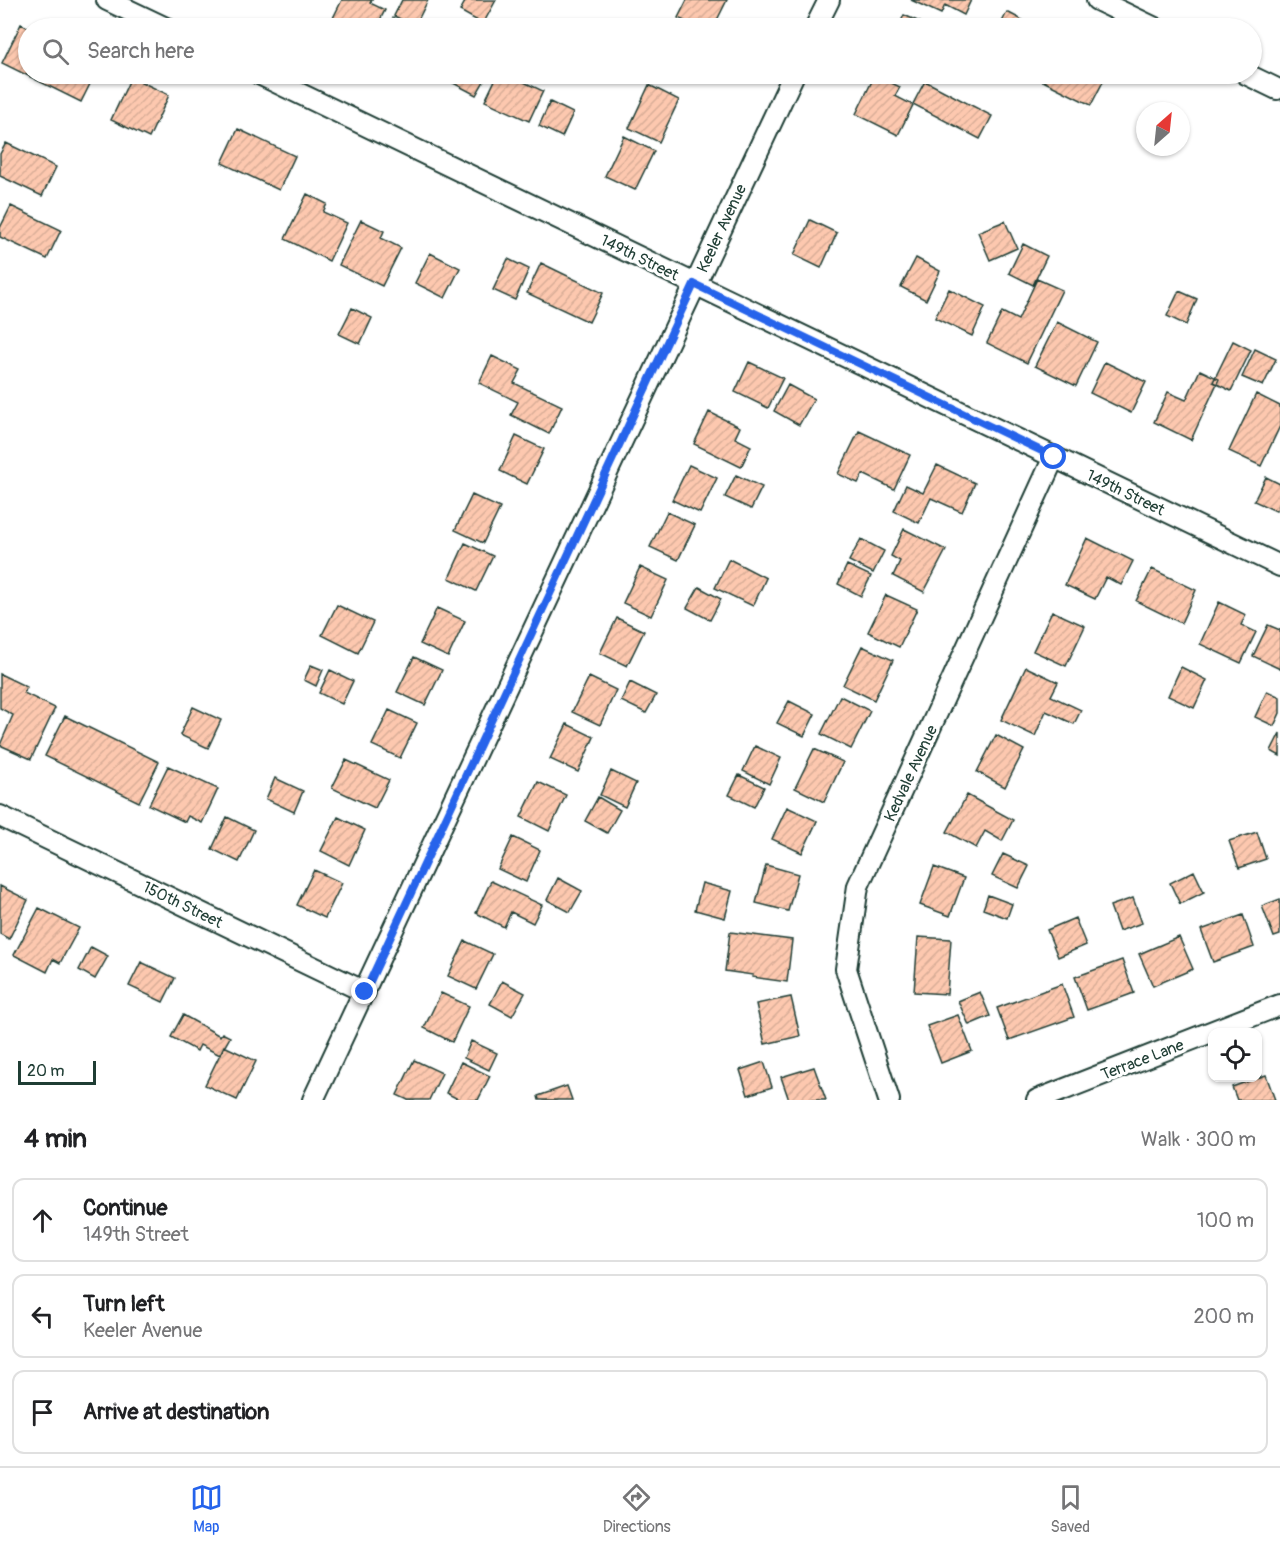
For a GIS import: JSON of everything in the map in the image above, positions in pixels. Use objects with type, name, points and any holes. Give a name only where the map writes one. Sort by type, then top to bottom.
[{"type":"street","points":[[107,0],[145,18]]},
{"type":"street","points":[[820,18],[829,0]]},
{"type":"street","points":[[1097,0],[1134,18]]},
{"type":"street","points":[[1262,82],[1277,89]]},
{"type":"street","name":"149th Street","points":[[280,84],[1280,566]]},
{"type":"street","name":"Keeler Avenue","points":[[313,1100],[789,84]]},
{"type":"street","name":"Kedvale Avenue","points":[[889,1100],[846,969],[858,886],[1054,457]]},
{"type":"street","name":"150th Street","points":[[0,816],[365,992]]},
{"type":"street","name":"Terrace Lane","points":[[1036,1100],[1280,1005]]},
{"type":"building","points":[[342,0],[372,0],[370,3],[385,10],[381,18],[333,18]]},
{"type":"building","points":[[402,0],[428,0],[419,18],[394,16]]},
{"type":"building","points":[[466,0],[496,0],[486,18],[472,18],[460,11]]},
{"type":"building","points":[[687,0],[727,0],[718,18],[678,18]]},
{"type":"building","points":[[911,0],[971,0],[964,15],[945,5],[941,14]]},
{"type":"building","points":[[1007,12],[1019,18],[1004,18]]},
{"type":"building","points":[[18,30],[18,71],[2,63]]},
{"type":"building","points":[[45,84],[90,84],[81,102]]},
{"type":"building","points":[[128,84],[146,84],[169,95],[149,138],[111,120]]},
{"type":"building","points":[[455,84],[482,84],[476,95]]},
{"type":"building","points":[[493,84],[528,84],[543,91],[529,121],[485,101]]},
{"type":"building","points":[[871,84],[894,84],[900,87],[895,96],[913,105],[898,135],[856,114]]},
{"type":"building","points":[[923,84],[931,84],[992,116],[980,139],[913,104]]},
{"type":"building","points":[[1049,84],[1102,84],[1091,105]]},
{"type":"building","points":[[649,85],[679,100],[659,142],[629,128]]},
{"type":"building","points":[[550,102],[573,113],[562,137],[539,126]]},
{"type":"building","points":[[238,129],[295,156],[279,190],[222,163]]},
{"type":"building","points":[[624,136],[654,151],[635,190],[605,176]]},
{"type":"building","points":[[6,143],[56,167],[42,196],[0,176],[0,154]]},
{"type":"building","points":[[307,194],[327,204],[323,212],[347,223],[329,261],[285,239]]},
{"type":"building","points":[[11,206],[61,230],[47,259],[0,237],[0,228]]},
{"type":"building","points":[[361,220],[384,231],[381,238],[401,248],[382,286],[339,265]]},
{"type":"building","points":[[810,220],[837,233],[821,268],[794,255]]},
{"type":"building","points":[[1005,221],[1017,248],[990,260],[978,232]]},
{"type":"building","points":[[1023,244],[1047,256],[1033,285],[1009,273]]},
{"type":"building","points":[[430,253],[460,268],[445,298],[415,283]]},
{"type":"building","points":[[916,258],[940,271],[926,300],[901,287]]},
{"type":"building","points":[[508,259],[529,269],[515,300],[493,290]]},
{"type":"building","points":[[541,263],[603,293],[589,322],[527,293]]},
{"type":"building","points":[[1037,279],[1062,290],[1027,363],[987,343],[1002,312],[1018,320]]},
{"type":"building","points":[[949,289],[985,307],[972,336],[935,318]]},
{"type":"building","points":[[1179,291],[1197,299],[1186,325],[1167,316]]},
{"type":"building","points":[[352,308],[372,318],[360,344],[339,334]]},
{"type":"building","points":[[1057,322],[1097,342],[1076,386],[1035,366]]},
{"type":"building","points":[[1233,341],[1251,350],[1231,391],[1213,382]]},
{"type":"building","points":[[1255,349],[1276,359],[1263,386],[1242,377]]},
{"type":"building","points":[[492,356],[521,370],[514,383],[562,406],[549,434],[511,415],[518,402],[479,383]]},
{"type":"building","points":[[749,362],[783,378],[768,408],[735,392]]},
{"type":"building","points":[[1105,362],[1146,382],[1131,413],[1090,393]]},
{"type":"building","points":[[1200,370],[1219,379],[1191,440],[1154,422],[1168,392],[1186,400]]},
{"type":"building","points":[[788,385],[814,399],[799,425],[774,411]]},
{"type":"building","points":[[1256,394],[1280,406],[1280,426],[1261,466],[1229,451]]},
{"type":"building","points":[[709,412],[740,427],[735,438],[751,446],[741,467],[694,444]]},
{"type":"building","points":[[859,431],[910,455],[894,489],[863,474],[858,483],[838,474]]},
{"type":"building","points":[[516,436],[544,449],[527,484],[500,471]]},
{"type":"building","points":[[689,465],[717,478],[700,513],[672,500]]},
{"type":"building","points":[[937,465],[975,483],[962,512],[931,498],[919,523],[894,511],[906,485],[923,493]]},
{"type":"building","points":[[736,475],[762,487],[751,509],[725,497]]},
{"type":"building","points":[[1266,477],[1280,484],[1280,504],[1276,511],[1254,501]]},
{"type":"building","points":[[472,495],[500,508],[483,543],[455,530]]},
{"type":"building","points":[[667,512],[695,525],[678,560],[650,547]]},
{"type":"building","points":[[904,529],[946,550],[924,592],[893,576],[900,561],[891,556]]},
{"type":"building","points":[[1087,538],[1133,561],[1121,585],[1106,577],[1095,599],[1065,585]]},
{"type":"building","points":[[861,539],[884,551],[873,573],[849,561]]},
{"type":"building","points":[[465,543],[493,556],[476,591],[449,578]]},
{"type":"building","points":[[729,559],[766,578],[753,606],[715,588]]},
{"type":"building","points":[[847,565],[871,576],[861,596],[838,584]]},
{"type":"building","points":[[640,567],[668,580],[651,616],[623,603]]},
{"type":"building","points":[[1152,569],[1196,590],[1181,623],[1136,601]]},
{"type":"building","points":[[699,587],[721,599],[710,620],[687,608]]},
{"type":"building","points":[[886,595],[917,609],[899,647],[868,632]]},
{"type":"building","points":[[1219,602],[1246,615],[1241,625],[1256,632],[1241,663],[1200,644]]},
{"type":"building","points":[[337,605],[373,622],[358,653],[322,635]]},
{"type":"building","points":[[437,608],[465,621],[448,657],[420,644]]},
{"type":"building","points":[[1052,611],[1085,626],[1066,666],[1033,651]]},
{"type":"building","points":[[617,618],[644,631],[627,666],[600,653]]},
{"type":"building","points":[[1268,625],[1280,630],[1280,669],[1253,656]]},
{"type":"building","points":[[862,646],[893,660],[874,700],[843,685]]},
{"type":"building","points":[[414,657],[442,670],[425,705],[397,692]]},
{"type":"building","points":[[311,665],[323,670],[316,686],[304,680]]},
{"type":"building","points":[[1026,667],[1058,682],[1051,696],[1081,710],[1074,724],[1046,711],[1035,736],[1001,720]]},
{"type":"building","points":[[1181,667],[1207,680],[1194,708],[1168,696]]},
{"type":"building","points":[[330,670],[353,681],[342,704],[319,693]]},
{"type":"building","points":[[0,674],[27,687],[24,693],[55,708],[31,759],[0,745],[13,715],[0,708]]},
{"type":"building","points":[[589,677],[616,690],[600,725],[572,712]]},
{"type":"building","points":[[630,682],[656,695],[646,713],[621,701]]},
{"type":"building","points":[[1267,691],[1280,697],[1280,713],[1274,726],[1255,717]]},
{"type":"building","points":[[840,696],[870,711],[851,749],[821,734]]},
{"type":"building","points":[[789,701],[815,714],[804,736],[777,723]]},
{"type":"building","points":[[193,707],[221,720],[208,748],[180,735]]},
{"type":"building","points":[[389,710],[417,723],[400,758],[372,745]]},
{"type":"building","points":[[65,716],[159,762],[139,802],[45,756]]},
{"type":"building","points":[[567,724],[594,737],[578,772],[550,759]]},
{"type":"building","points":[[1280,733],[1280,756],[1271,751]]},
{"type":"building","points":[[996,735],[1024,750],[1005,787],[977,772]]},
{"type":"building","points":[[755,746],[781,758],[769,784],[743,771]]},
{"type":"building","points":[[814,749],[843,762],[824,802],[795,788]]},
{"type":"building","points":[[346,760],[389,780],[375,808],[332,788]]},
{"type":"building","points":[[168,766],[218,789],[202,823],[188,816],[185,822],[149,805]]},
{"type":"building","points":[[611,771],[636,783],[625,807],[600,795]]},
{"type":"building","points":[[739,775],[764,787],[754,807],[729,795]]},
{"type":"building","points":[[275,778],[303,791],[294,812],[266,799]]},
{"type":"building","points":[[538,782],[566,795],[549,831],[521,817]]},
{"type":"building","points":[[967,795],[1013,820],[1002,841],[985,831],[976,848],[947,832]]},
{"type":"building","points":[[598,797],[620,810],[607,833],[585,821]]},
{"type":"building","points":[[787,807],[817,821],[802,853],[772,839]]},
{"type":"building","points":[[227,817],[254,830],[239,862],[212,849]]},
{"type":"building","points":[[338,817],[365,830],[349,865],[321,851]]},
{"type":"building","points":[[1257,832],[1266,859],[1239,868],[1229,841]]},
{"type":"building","points":[[513,837],[540,850],[526,882],[498,869]]},
{"type":"building","points":[[1003,854],[1029,866],[1018,888],[992,876]]},
{"type":"building","points":[[766,865],[798,874],[788,911],[756,903]]},
{"type":"building","points":[[934,867],[964,878],[950,916],[920,905]]},
{"type":"building","points":[[314,870],[342,883],[325,918],[297,905]]},
{"type":"building","points":[[1194,871],[1204,892],[1180,904],[1170,883]]},
{"type":"building","points":[[558,878],[582,891],[570,912],[547,900]]},
{"type":"building","points":[[491,881],[542,905],[533,923],[511,912],[504,927],[476,913]]},
{"type":"building","points":[[702,883],[732,891],[725,918],[695,910]]},
{"type":"building","points":[[0,886],[28,900],[9,939],[0,934]]},
{"type":"building","points":[[988,895],[1012,904],[1007,918],[983,909]]},
{"type":"building","points":[[1133,898],[1142,923],[1119,931],[1110,906]]},
{"type":"building","points":[[1280,899],[1280,935],[1274,937],[1262,906]]},
{"type":"building","points":[[39,908],[79,928],[60,963],[53,959],[47,972],[14,955]]},
{"type":"building","points":[[1243,915],[1254,947],[1213,962],[1201,930]]},
{"type":"building","points":[[1075,918],[1086,945],[1058,957],[1047,930]]},
{"type":"building","points":[[730,932],[792,940],[787,982],[725,971]]},
{"type":"building","points":[[918,937],[951,939],[947,994],[914,992]]},
{"type":"building","points":[[1179,937],[1193,969],[1153,986],[1139,954]]},
{"type":"building","points":[[465,941],[493,954],[476,989],[448,976]]},
{"type":"building","points":[[91,947],[108,956],[95,979],[79,970]]},
{"type":"building","points":[[1122,960],[1134,993],[1087,1010],[1075,977]]},
{"type":"building","points":[[141,962],[175,978],[163,1002],[129,986]]},
{"type":"building","points":[[502,981],[525,993],[512,1016],[490,1004]]},
{"type":"building","points":[[1062,984],[1074,1017],[1009,1040],[997,1008]]},
{"type":"building","points":[[980,992],[990,1016],[969,1025],[958,1001]]},
{"type":"building","points":[[441,993],[469,1006],[452,1042],[424,1028]]},
{"type":"building","points":[[791,997],[800,1036],[765,1044],[756,1004]]},
{"type":"building","points":[[183,1015],[220,1036],[222,1033],[230,1037],[220,1055],[200,1045],[197,1051],[171,1037]]},
{"type":"building","points":[[958,1015],[972,1051],[941,1063],[927,1026]]},
{"type":"building","points":[[471,1041],[497,1053],[489,1070],[464,1058]]},
{"type":"building","points":[[224,1046],[256,1061],[237,1100],[205,1085]]},
{"type":"building","points":[[414,1060],[442,1073],[429,1100],[408,1100],[397,1095]]},
{"type":"building","points":[[461,1062],[490,1076],[478,1100],[460,1100],[446,1093]]},
{"type":"building","points":[[764,1062],[772,1087],[748,1095],[740,1070]]},
{"type":"building","points":[[814,1067],[826,1100],[789,1100],[781,1077]]},
{"type":"building","points":[[1266,1075],[1275,1100],[1237,1100],[1232,1087],[1246,1082],[1262,1082],[1262,1076]]},
{"type":"building","points":[[567,1086],[572,1100],[539,1100],[538,1096]]},
{"type":"route","points":[[365,992],[694,284],[1054,457]]}]
